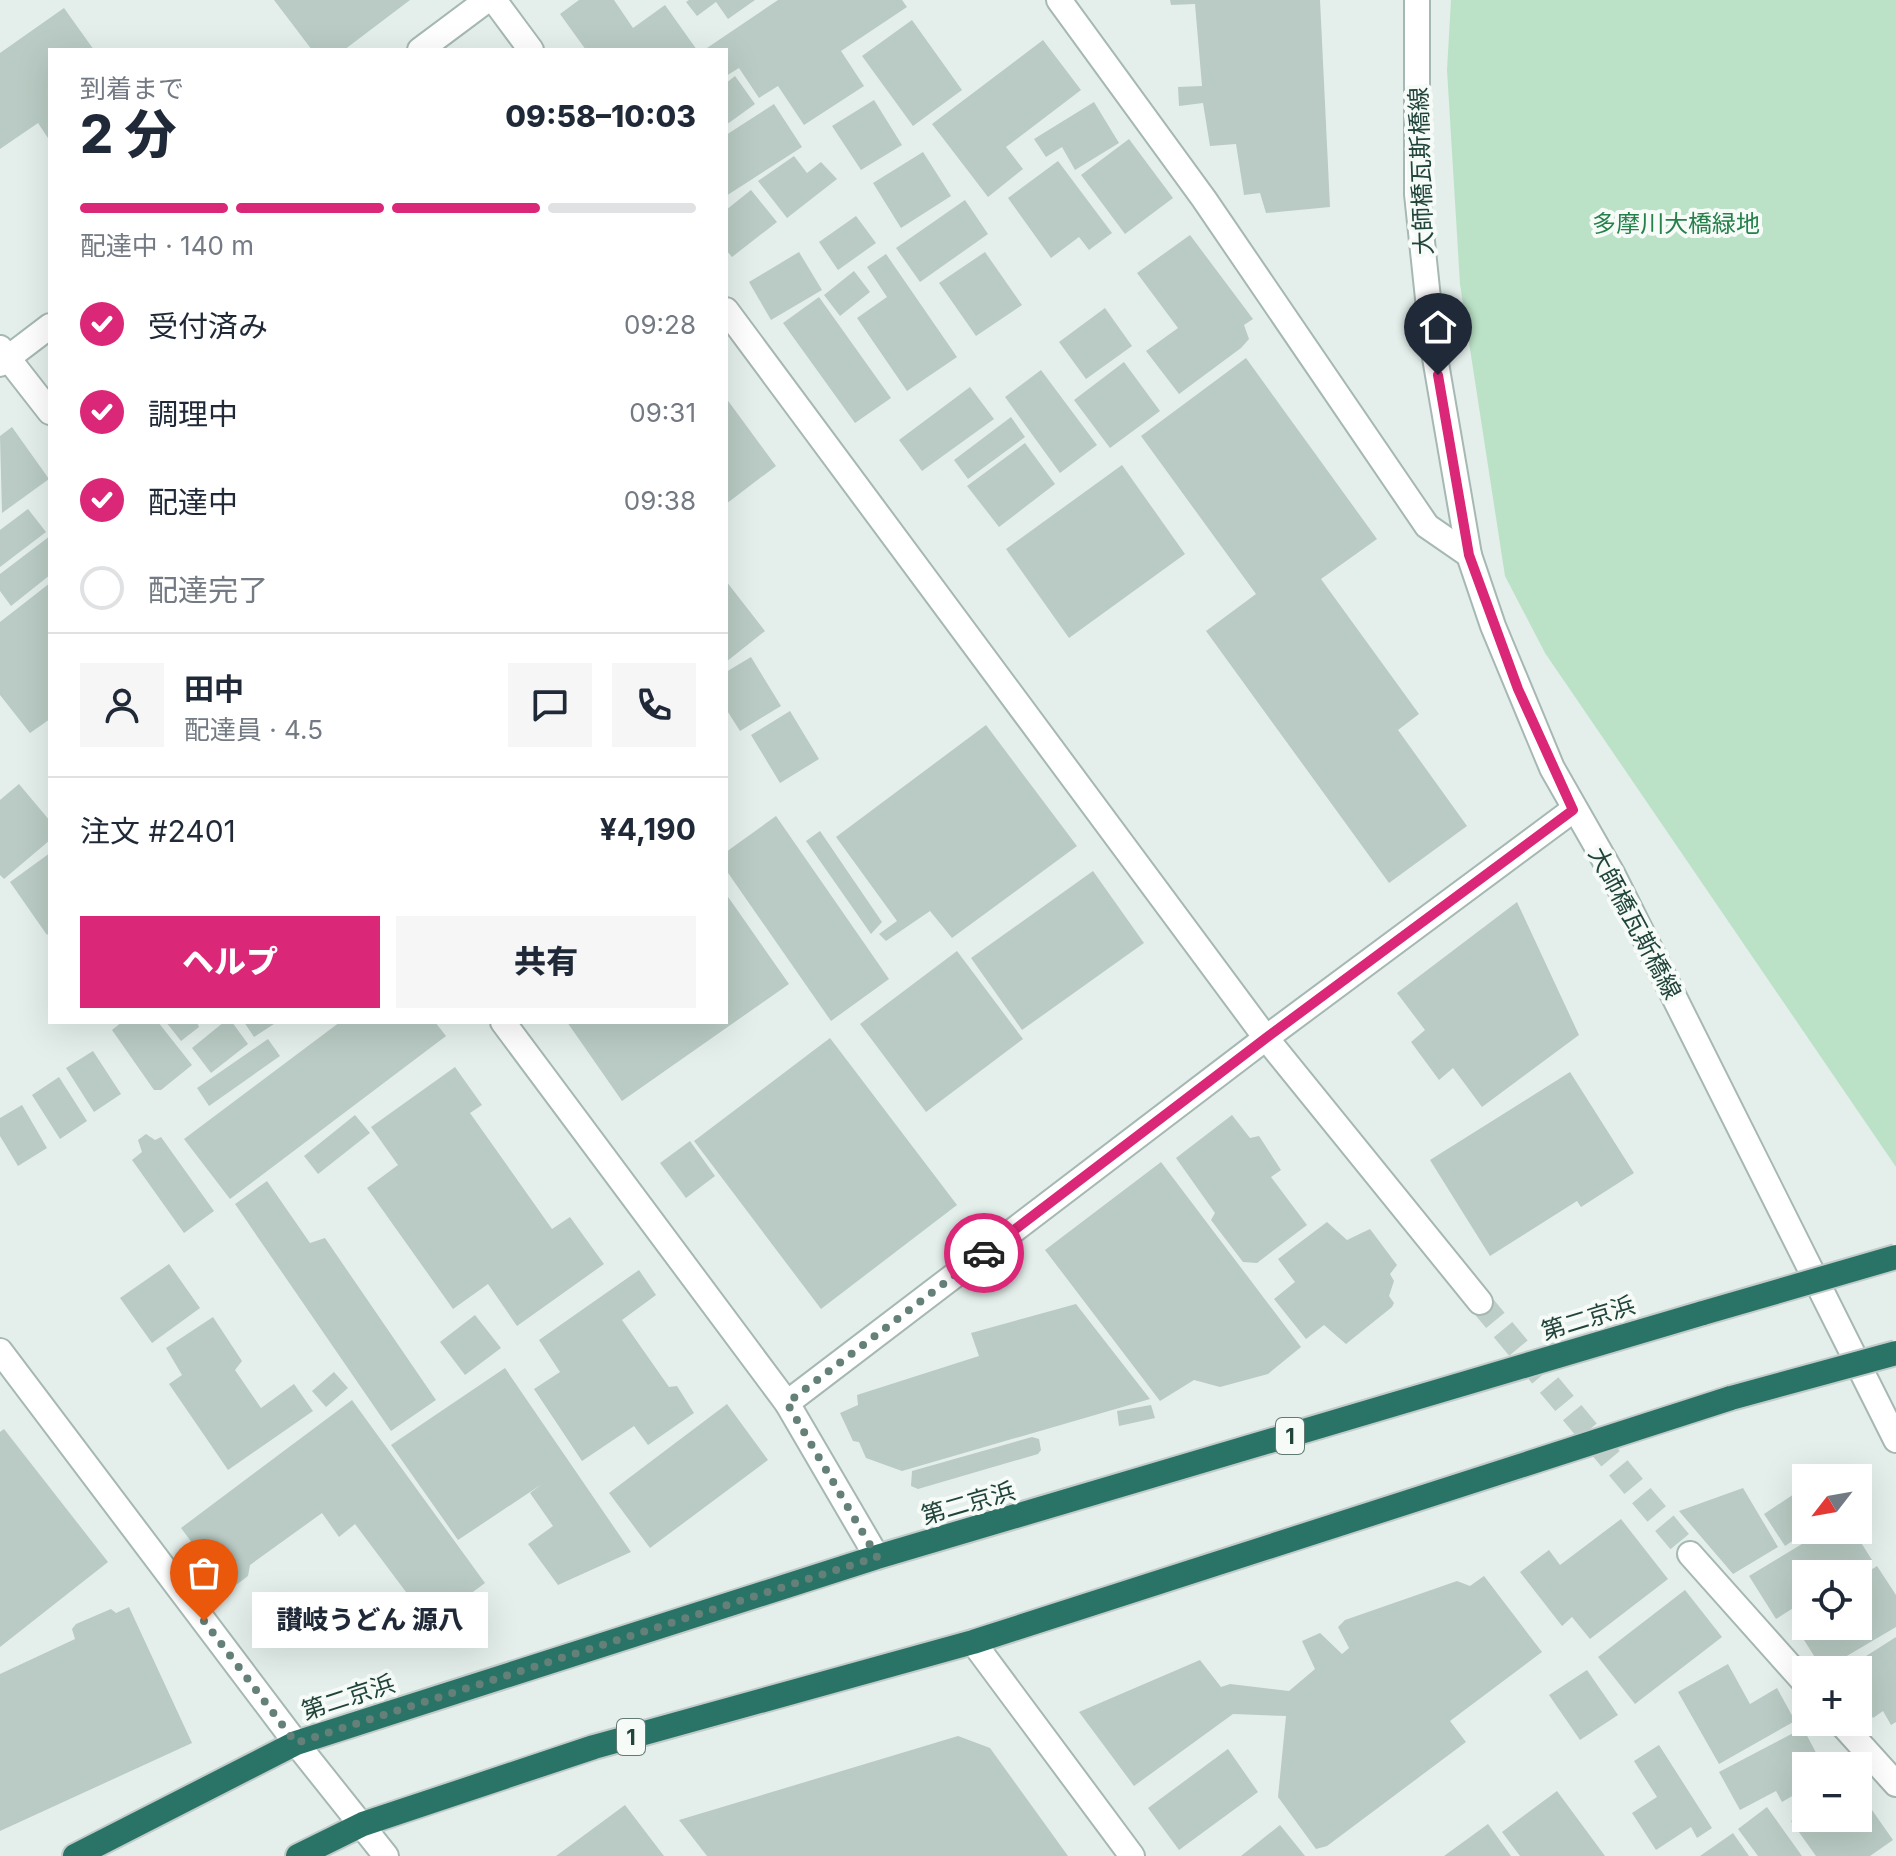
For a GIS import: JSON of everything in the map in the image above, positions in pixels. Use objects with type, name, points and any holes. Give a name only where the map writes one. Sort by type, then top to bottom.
[{"type":"highway","name":"第二京浜","points":[[75,1856],[296,1743],[877,1557],[1896,1257]]},
{"type":"highway","name":"1","points":[[298,1856],[363,1824],[594,1747],[973,1642],[1731,1398],[1896,1353]]},
{"type":"street","points":[[423,48],[487,0]]},
{"type":"street","points":[[494,0],[530,48]]},
{"type":"street","points":[[1059,0],[1204,199],[1427,526],[1469,555]]},
{"type":"street","name":"大師橋瓦斯橋線","points":[[1417,0],[1417,194],[1433,346],[1469,555],[1518,689],[1573,810],[1613,875],[1896,1440]]},
{"type":"street","points":[[728,313],[1266,1038],[1480,1302]]},
{"type":"street","points":[[48,327],[3,356],[48,410]]},
{"type":"street","points":[[787,1403],[1266,1038],[1573,810]]},
{"type":"street","points":[[504,1024],[787,1403],[877,1557]]},
{"type":"street","points":[[0,1351],[296,1743],[386,1856]]},
{"type":"street","points":[[1690,1554],[1792,1668]]},
{"type":"street","points":[[973,1642],[1132,1856]]},
{"type":"street","points":[[1853,1736],[1896,1784]]},
{"type":"green space","name":"多摩川大橋緑地","points":[[1451,0],[1896,0],[1896,1167],[1545,653],[1505,576],[1460,284],[1447,70]]},
{"type":"building","points":[[274,0],[410,0],[347,48],[310,48]]},
{"type":"building","points":[[579,0],[614,0],[633,28],[665,5],[696,48],[585,48],[560,14]]},
{"type":"building","points":[[755,0],[728,19],[716,2],[697,16],[686,2]]},
{"type":"building","points":[[778,0],[902,0],[907,7],[841,51],[864,86],[804,125],[778,86],[759,98],[739,68],[728,75],[728,48],[707,48]]},
{"type":"building","points":[[1170,0],[1320,0],[1330,207],[1266,213],[1260,193],[1244,195],[1236,144],[1210,146],[1203,103],[1179,106],[1178,87],[1202,86],[1195,4],[1171,5]]},
{"type":"building","points":[[64,8],[93,48],[48,48],[48,138],[38,123],[0,149],[0,53]]},
{"type":"building","points":[[912,20],[962,90],[913,126],[862,56]]},
{"type":"building","points":[[1043,40],[1081,90],[1006,147],[1023,169],[988,197],[932,124]]},
{"type":"building","points":[[735,76],[755,104],[728,124],[728,81]]},
{"type":"building","points":[[874,100],[902,145],[861,170],[832,126]]},
{"type":"building","points":[[1094,102],[1119,143],[1075,170],[1062,147],[1046,157],[1034,139]]},
{"type":"building","points":[[774,104],[802,147],[728,195],[728,134]]},
{"type":"building","points":[[1129,139],[1173,198],[1125,234],[1081,175]]},
{"type":"building","points":[[923,152],[951,196],[901,228],[873,183]]},
{"type":"building","points":[[794,156],[807,173],[821,162],[837,179],[787,218],[758,181]]},
{"type":"building","points":[[1058,161],[1112,233],[1089,250],[1079,237],[1051,258],[1008,198]]},
{"type":"building","points":[[751,190],[777,222],[732,257],[728,252],[728,208]]},
{"type":"building","points":[[965,200],[988,234],[920,282],[896,248]]},
{"type":"building","points":[[856,216],[876,243],[838,270],[819,242]]},
{"type":"building","points":[[1190,235],[1253,319],[1244,325],[1249,339],[1241,348],[1179,394],[1146,351],[1178,328],[1137,273]]},
{"type":"building","points":[[799,252],[822,290],[771,320],[749,282]]},
{"type":"building","points":[[985,252],[1022,305],[976,336],[939,283]]},
{"type":"building","points":[[886,254],[957,357],[907,391],[857,318],[887,297],[867,267]]},
{"type":"building","points":[[854,271],[870,292],[840,316],[824,295]]},
{"type":"building","points":[[819,297],[891,398],[855,423],[783,323]]},
{"type":"building","points":[[1105,308],[1132,346],[1086,379],[1059,342]]},
{"type":"building","points":[[1246,358],[1377,539],[1321,579],[1419,714],[1398,730],[1467,826],[1389,883],[1206,631],[1256,594],[1141,436]]},
{"type":"building","points":[[1124,362],[1160,411],[1110,448],[1074,400]]},
{"type":"building","points":[[1041,370],[1097,445],[1060,473],[1005,397]]},
{"type":"building","points":[[970,387],[994,419],[922,471],[899,440]]},
{"type":"building","points":[[728,401],[776,466],[728,502]]},
{"type":"building","points":[[1011,417],[1025,437],[968,479],[954,460]]},
{"type":"building","points":[[12,427],[48,478],[2,513],[0,436]]},
{"type":"building","points":[[1025,443],[1055,484],[999,527],[967,486]]},
{"type":"building","points":[[1122,465],[1185,554],[1069,638],[1006,549]]},
{"type":"building","points":[[28,509],[46,532],[0,567],[0,530]]},
{"type":"building","points":[[48,538],[48,577],[11,606],[0,591],[0,574]]},
{"type":"building","points":[[728,584],[765,631],[728,660]]},
{"type":"building","points":[[48,585],[48,720],[30,733],[0,695],[0,622]]},
{"type":"building","points":[[751,657],[781,706],[740,731],[728,712],[728,671]]},
{"type":"building","points":[[790,711],[819,759],[780,783],[751,735]]},
{"type":"building","points":[[986,725],[1077,846],[952,938],[930,911],[886,941],[879,934],[897,921],[836,837]]},
{"type":"building","points":[[19,784],[48,819],[48,842],[4,879],[0,875],[0,800]]},
{"type":"building","points":[[776,816],[889,979],[831,1021],[728,873],[728,851]]},
{"type":"building","points":[[820,831],[882,922],[871,934],[806,841]]},
{"type":"building","points":[[48,854],[47,935],[10,882]]},
{"type":"building","points":[[1093,871],[1144,943],[1022,1030],[971,958]]},
{"type":"building","points":[[728,897],[789,984],[622,1101],[568,1024],[728,1024]]},
{"type":"building","points":[[1517,902],[1579,1035],[1482,1107],[1453,1068],[1439,1080],[1411,1042],[1425,1030],[1397,993]]},
{"type":"building","points":[[957,951],[1023,1039],[926,1112],[860,1024]]},
{"type":"building","points":[[120,1024],[160,1024],[192,1065],[161,1090],[154,1090],[112,1030]]},
{"type":"building","points":[[168,1024],[198,1024],[199,1027],[181,1041]]},
{"type":"building","points":[[222,1024],[233,1024],[248,1044],[211,1073],[192,1048]]},
{"type":"building","points":[[245,1024],[274,1024],[254,1037]]},
{"type":"building","points":[[337,1024],[437,1024],[446,1036],[230,1199],[184,1139]]},
{"type":"building","points":[[830,1038],[957,1205],[821,1309],[694,1141]]},
{"type":"building","points":[[268,1039],[280,1056],[209,1106],[197,1088]]},
{"type":"building","points":[[93,1051],[121,1094],[94,1112],[66,1068]]},
{"type":"building","points":[[455,1067],[482,1105],[470,1113],[552,1229],[570,1217],[604,1264],[517,1326],[488,1284],[453,1309],[367,1188],[398,1165],[371,1127]]},
{"type":"building","points":[[1570,1072],[1634,1173],[1581,1207],[1577,1201],[1490,1256],[1430,1160]]},
{"type":"building","points":[[59,1077],[87,1121],[60,1139],[32,1095]]},
{"type":"building","points":[[22,1105],[47,1148],[18,1166],[0,1136],[0,1118]]},
{"type":"building","points":[[355,1115],[370,1133],[318,1174],[304,1156]]},
{"type":"building","points":[[1232,1115],[1250,1138],[1259,1136],[1281,1170],[1271,1177],[1307,1225],[1257,1263],[1243,1262],[1211,1220],[1215,1213],[1176,1158]]},
{"type":"building","points":[[146,1134],[155,1140],[161,1137],[214,1211],[184,1233],[132,1160],[142,1152],[138,1140]]},
{"type":"building","points":[[690,1141],[715,1176],[686,1198],[660,1163]]},
{"type":"building","points":[[1161,1162],[1301,1347],[1268,1374],[1220,1387],[1194,1380],[1160,1401],[1045,1250]]},
{"type":"building","points":[[267,1181],[310,1243],[325,1238],[436,1400],[391,1431],[235,1204]]},
{"type":"building","points":[[1327,1222],[1347,1240],[1370,1229],[1397,1265],[1390,1274],[1394,1281],[1389,1296],[1394,1303],[1392,1307],[1346,1344],[1324,1325],[1306,1339],[1274,1299],[1295,1282],[1278,1259]]},
{"type":"building","points":[[169,1264],[200,1308],[152,1343],[120,1298]]},
{"type":"building","points":[[639,1270],[656,1295],[622,1320],[669,1387],[677,1386],[694,1413],[648,1445],[634,1426],[582,1461],[534,1389],[560,1372],[539,1340]]},
{"type":"building","points":[[1076,1304],[1150,1399],[902,1471],[866,1458],[859,1442],[853,1441],[840,1413],[858,1405],[857,1395],[979,1356],[971,1333]]},
{"type":"building","points":[[475,1315],[501,1348],[465,1375],[440,1342]]},
{"type":"building","points":[[213,1317],[242,1361],[235,1370],[261,1408],[294,1384],[313,1411],[228,1470],[169,1384],[182,1375],[166,1348]]},
{"type":"building","points":[[505,1368],[631,1552],[558,1585],[528,1544],[553,1526],[530,1493],[542,1484],[458,1540],[391,1445]]},
{"type":"building","points":[[334,1372],[348,1388],[326,1407],[312,1391]]},
{"type":"building","points":[[352,1400],[485,1583],[430,1624],[355,1524],[339,1537],[322,1513],[250,1565],[248,1576],[228,1591],[181,1528]]},
{"type":"building","points":[[727,1404],[768,1460],[650,1548],[609,1493]]},
{"type":"building","points":[[1151,1405],[1155,1418],[1119,1426],[1117,1411]]},
{"type":"building","points":[[4,1429],[108,1562],[0,1647],[0,1432]]},
{"type":"building","points":[[1032,1437],[1039,1439],[1041,1450],[1038,1454],[918,1489],[911,1486],[912,1471]]},
{"type":"building","points":[[1743,1488],[1778,1547],[1733,1574],[1679,1511]]},
{"type":"building","points":[[1792,1495],[1792,1541],[1785,1546],[1764,1514]]},
{"type":"building","points":[[1621,1519],[1668,1579],[1590,1639],[1572,1617],[1562,1626],[1520,1572],[1549,1550],[1560,1565]]},
{"type":"building","points":[[1802,1544],[1862,1544],[1872,1560],[1792,1560],[1792,1609],[1776,1619],[1749,1576]]},
{"type":"building","points":[[1877,1566],[1896,1595],[1896,1627],[1847,1656],[1814,1656],[1804,1640],[1872,1640],[1872,1569]]},
{"type":"building","points":[[1484,1576],[1542,1652],[1450,1721],[1466,1742],[1327,1846],[1316,1849],[1278,1797],[1286,1716],[1233,1714],[1134,1786],[1079,1712],[1200,1660],[1221,1687],[1230,1684],[1289,1691],[1315,1669],[1302,1641],[1320,1633],[1342,1654],[1349,1648],[1338,1627],[1345,1620],[1457,1581],[1470,1586]]},
{"type":"building","points":[[1685,1590],[1722,1637],[1635,1704],[1598,1657]]},
{"type":"building","points":[[129,1607],[192,1743],[0,1831],[0,1674],[75,1639],[72,1629],[76,1624],[111,1609],[116,1613]]},
{"type":"building","points":[[1896,1637],[1896,1722],[1891,1725],[1883,1711],[1872,1716],[1872,1656],[1866,1656]]},
{"type":"building","points":[[1728,1664],[1750,1704],[1777,1688],[1792,1716],[1792,1723],[1719,1764],[1678,1692]]},
{"type":"building","points":[[1587,1670],[1618,1715],[1580,1740],[1549,1695]]},
{"type":"building","points":[[1792,1734],[1807,1736],[1816,1752],[1792,1752],[1792,1796],[1782,1802],[1776,1791],[1740,1810],[1719,1772]]},
{"type":"building","points":[[958,1736],[990,1748],[1068,1856],[707,1856],[679,1820]]},
{"type":"building","points":[[1659,1745],[1712,1828],[1697,1838],[1691,1827],[1656,1850],[1632,1813],[1657,1797],[1634,1761]]},
{"type":"building","points":[[1228,1749],[1258,1792],[1179,1850],[1148,1808]]},
{"type":"building","points":[[1557,1791],[1605,1856],[1520,1856],[1502,1832]]},
{"type":"building","points":[[625,1805],[664,1856],[556,1856]]},
{"type":"building","points":[[1767,1807],[1802,1856],[1758,1856],[1738,1829]]},
{"type":"building","points":[[1872,1810],[1893,1840],[1870,1856],[1816,1856],[1799,1832],[1872,1832]]},
{"type":"building","points":[[1488,1824],[1511,1856],[1444,1856]]},
{"type":"building","points":[[1280,1825],[1305,1856],[1241,1856]]},
{"type":"building","points":[[1733,1833],[1749,1856],[1700,1856]]},
{"type":"tunnel","points":[[1480,1302],[1690,1554]]},
{"type":"way so far","points":[[204,1621],[296,1743],[877,1557],[787,1403],[984,1253]]},
{"type":"place","name":"讃岐うどん 源八","points":[[204,1621]]},
{"type":"route","points":[[984,1253],[1573,810],[1518,689],[1469,555],[1438,375]]}]
